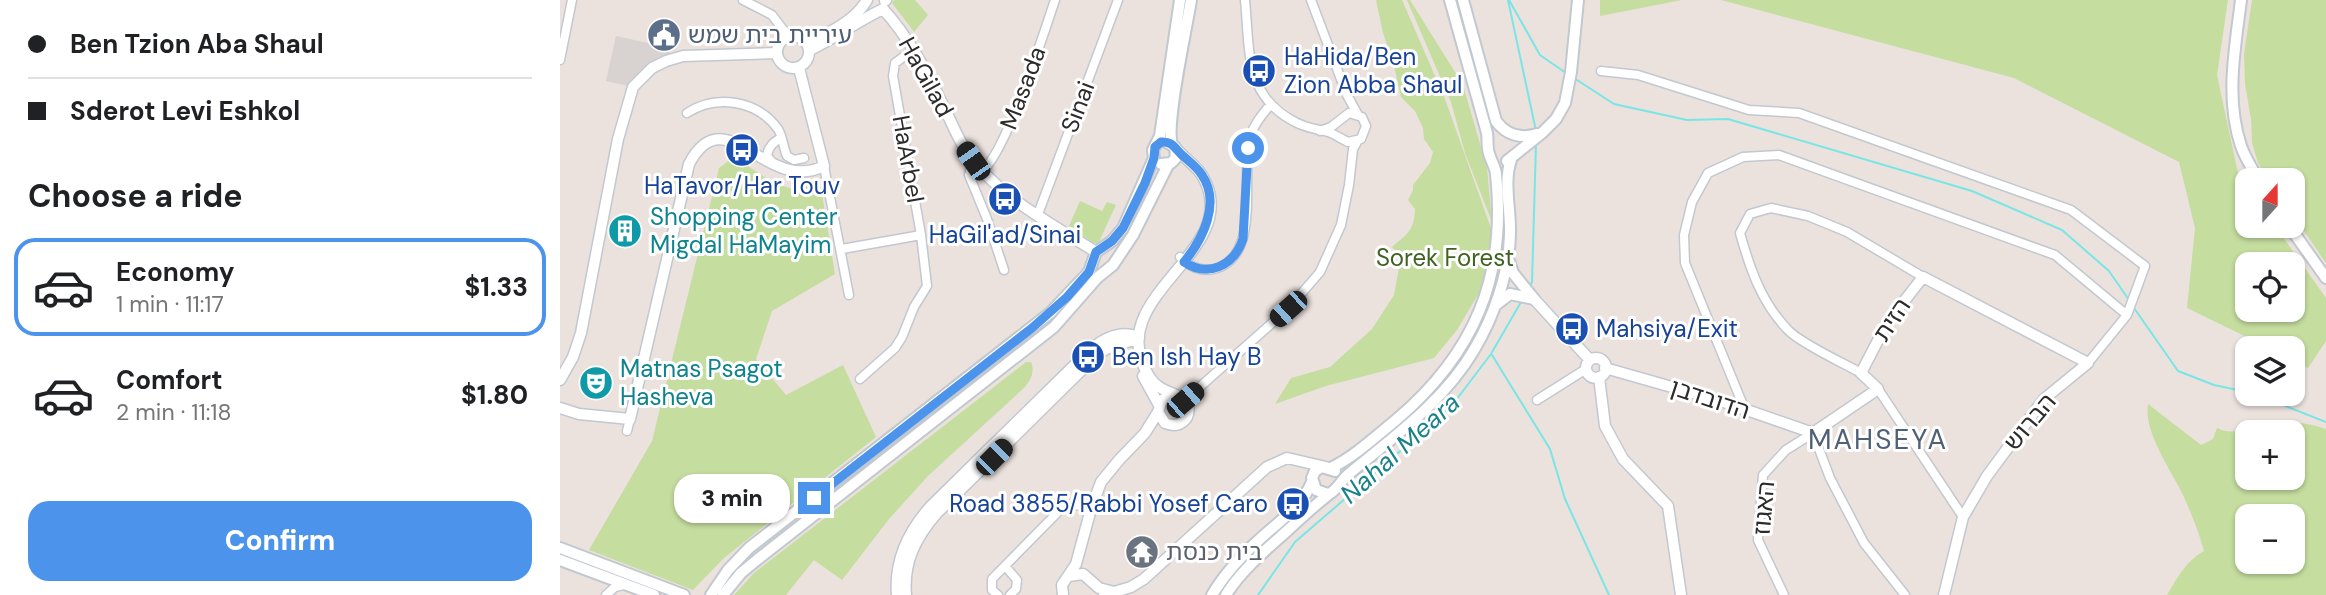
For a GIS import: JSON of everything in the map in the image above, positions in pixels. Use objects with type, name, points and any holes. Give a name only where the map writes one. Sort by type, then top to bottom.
[{"type":"main road","points":[[711,595],[728,570],[749,548],[1050,313],[1089,272],[1098,253],[1123,228],[1154,158],[1153,150],[1157,144],[1180,0]]},
{"type":"main road","points":[[723,595],[741,573],[758,559],[1042,339],[1107,268],[1113,265],[1133,235],[1169,164],[1176,158],[1170,136],[1191,0]]},
{"type":"main road","points":[[1212,595],[1235,563],[1303,501],[1318,469],[1329,468],[1353,455],[1413,405],[1441,375],[1468,336],[1488,287],[1497,250],[1497,191],[1492,157],[1488,149],[1489,141],[1450,0]]},
{"type":"main road","points":[[1226,595],[1231,586],[1267,549],[1436,399],[1474,350],[1493,309],[1508,257],[1510,213],[1507,174],[1518,144],[1496,121],[1463,0]]},
{"type":"main road","points":[[1492,157],[1499,161],[1514,156],[1543,132],[1560,111],[1567,95],[1578,0]]},
{"type":"main road","points":[[2241,0],[2232,69],[2232,110],[2242,147],[2252,168]]},
{"type":"main road","points":[[1489,141],[1494,134],[1531,136],[1543,132]]},
{"type":"main road","points":[[1157,144],[1165,141],[1174,146]]},
{"type":"main road","points":[[1154,158],[1160,164],[1169,164]]},
{"type":"main road","points":[[2298,238],[2326,278]]},
{"type":"main road","points":[[1098,253],[1112,249],[1116,259]]},
{"type":"main road","points":[[1098,253],[1100,267],[1107,268]]},
{"type":"main road","points":[[1508,257],[1513,272],[1534,299]]},
{"type":"main road","points":[[1493,309],[1500,299],[1510,294],[1534,299]]},
{"type":"main road","points":[[1329,468],[1338,476],[1339,483]]},
{"type":"main road","points":[[1312,480],[1316,490],[1328,494]]},
{"type":"main road","points":[[560,548],[684,595]]},
{"type":"main road","points":[[560,559],[654,595]]},
{"type":"street","points":[[560,60],[572,0]]},
{"type":"street","points":[[743,0],[772,15],[788,36]]},
{"type":"street","points":[[808,46],[858,11],[867,0]]},
{"type":"street","name":"HaGilad","points":[[867,0],[868,7],[883,4],[913,50],[963,145],[982,172],[998,187],[1098,253]]},
{"type":"street","name":"Masada","points":[[982,172],[990,165],[1006,134],[1055,0]]},
{"type":"street","name":"Sinai","points":[[1038,214],[1118,0]]},
{"type":"street","points":[[1245,0],[1252,70],[1260,91],[1270,105],[1308,128],[1349,141]]},
{"type":"street","points":[[1311,0],[1347,95],[1365,121],[1366,131],[1349,141]]},
{"type":"street","points":[[808,46],[835,37],[883,4]]},
{"type":"street","points":[[788,36],[799,36],[808,46],[806,63],[799,68],[790,68],[783,64],[777,53],[779,45],[788,36]]},
{"type":"street","name":"HaArbel","points":[[860,379],[895,348],[927,286],[928,277],[893,76],[895,63],[913,50]]},
{"type":"street","points":[[560,380],[573,357],[581,333],[620,129],[633,87],[652,68],[683,56],[777,53]]},
{"type":"street","points":[[799,68],[824,166],[849,295]]},
{"type":"street","name":"הברוש","points":[[1601,71],[1637,75],[1749,110],[1799,113],[2071,210],[2145,266],[2127,315],[2088,363],[2044,399],[1987,475],[1963,517],[1944,595]]},
{"type":"street","points":[[1185,400],[1288,309],[1320,272],[1340,225],[1349,186],[1352,156],[1349,141],[1337,129],[1347,107],[1347,95]]},
{"type":"street","points":[[687,113],[714,101],[736,102],[751,107],[779,130],[787,156],[794,160],[804,158]]},
{"type":"street","points":[[1182,259],[1197,269],[1212,270],[1229,261],[1241,246],[1245,229],[1248,148],[1258,120],[1270,105]]},
{"type":"street","points":[[1320,131],[1331,127],[1349,113],[1358,114]]},
{"type":"street","points":[[775,166],[767,156],[768,151],[775,141],[781,138]]},
{"type":"street","points":[[627,431],[689,164],[697,149],[707,141],[721,139],[734,142],[775,166],[793,172],[806,173],[824,166]]},
{"type":"street","points":[[1165,423],[1140,371],[1134,338],[1153,299],[1199,240],[1210,208],[1209,190],[1196,167],[1174,146]]},
{"type":"street","points":[[1745,410],[1685,263],[1685,235],[1692,202],[1708,173],[1743,157],[1779,155],[2055,255],[2127,315]]},
{"type":"street","points":[[973,161],[968,175],[1004,270]]},
{"type":"street","points":[[1169,164],[1183,162],[1196,167]]},
{"type":"street","points":[[1923,277],[1847,232],[1808,216],[1771,208],[1750,214],[1740,233],[1749,268],[1765,300],[1790,333],[1861,373],[1878,389],[1963,517]]},
{"type":"street","points":[[842,249],[921,235]]},
{"type":"street","name":"הזית","points":[[1861,373],[1887,323],[1923,277],[2088,363]]},
{"type":"street","points":[[1534,299],[1588,364],[1589,373],[1599,377],[1604,375],[1605,368],[1602,361],[1588,364],[1537,401]]},
{"type":"street","points":[[897,595],[898,566],[905,542],[930,507],[1092,348],[1111,337],[1134,338]]},
{"type":"street","points":[[1134,338],[1150,378],[1161,390],[1185,400],[1189,412],[1185,421],[1174,426],[1165,423],[1144,433]]},
{"type":"street","points":[[906,595],[905,579],[910,556],[919,535],[937,513],[1098,354],[1134,338]]},
{"type":"street","name":"הדובדבן","points":[[1605,368],[1813,433]]},
{"type":"street","points":[[1599,377],[1605,426],[1623,459],[1668,506],[1681,595]]},
{"type":"street","name":"האגוז","points":[[1784,595],[1758,540],[1763,475],[1786,450],[1878,389]]},
{"type":"street","points":[[1063,595],[1062,585],[1079,558],[1101,482],[1144,433],[1163,398],[1171,395]]},
{"type":"street","points":[[560,408],[579,414],[630,419]]},
{"type":"street","points":[[1813,433],[1830,478],[1864,542],[1905,595]]},
{"type":"street","points":[[1104,595],[1132,587],[1151,574],[1256,475],[1280,460],[1295,458],[1329,468]]},
{"type":"street","points":[[1295,458],[1307,466],[1312,480]]},
{"type":"street","points":[[998,595],[992,590],[991,581],[1066,505],[1091,509]]},
{"type":"street","points":[[1079,558],[1093,589],[1092,595]]},
{"type":"street","points":[[1006,566],[1017,580],[1016,589],[1010,595]]},
{"type":"street","points":[[597,573],[604,584],[606,595]]},
{"type":"street","points":[[1068,576],[1077,573],[1089,578],[1099,588],[1117,592]]},
{"type":"street","points":[[606,595],[615,587],[627,585]]},
{"type":"green space","points":[[894,0],[915,0],[928,15],[914,32],[892,3]]},
{"type":"green space","name":"Sorek Forest","points":[[1376,0],[1402,0],[1445,99],[1493,234],[1485,279],[1457,330],[1434,358],[1326,386],[1275,404],[1291,378],[1330,367],[1372,329],[1394,295],[1401,257],[1392,247],[1412,227],[1415,209],[1408,200],[1413,185],[1430,163],[1433,152],[1424,139],[1423,128],[1415,111],[1401,97]]},
{"type":"green space","points":[[1407,0],[1410,0],[1463,85],[1487,168],[1492,222],[1465,153],[1451,102]]},
{"type":"green space","points":[[1600,0],[1682,0],[1600,16]]},
{"type":"green space","points":[[1721,0],[2228,0],[2217,75],[2237,168],[2235,238],[2284,238],[2293,252],[2235,252],[2235,322],[2305,322],[2305,268],[2326,298],[2326,341],[2308,368],[2305,366],[2305,336],[2244,336],[2187,308],[2195,228],[2179,162],[2014,78]]},
{"type":"green space","points":[[2252,0],[2326,0],[2326,263],[2305,232],[2305,168],[2261,168],[2258,163],[2252,143],[2244,54]]},
{"type":"green space","points":[[734,157],[772,182],[792,189],[820,181],[835,274],[772,311],[756,359],[786,395],[843,365],[876,437],[724,558],[693,590],[589,550],[652,441],[719,168]]},
{"type":"green space","points":[[1080,201],[1102,211],[1107,202],[1116,205],[1098,244],[1069,226]]},
{"type":"green space","points":[[1026,362],[1031,362],[1033,369],[1025,387],[928,476],[889,519],[842,580],[814,560],[786,595],[734,595],[754,573]]},
{"type":"green space","points":[[2148,404],[2201,445],[2213,439],[2217,428],[2235,431],[2235,490],[2305,490],[2305,424],[2326,429],[2326,595],[2167,595],[2187,565],[2204,551],[2183,495],[2150,426]]},
{"type":"shaded area","points":[[616,36],[671,48],[666,61],[633,87],[606,81]]},
{"type":"waterway","name":"Nahal Meara","points":[[1508,0],[1536,131]]},
{"type":"waterway","points":[[1509,0],[1540,55],[1566,73]]},
{"type":"waterway","points":[[1574,78],[1614,104],[1687,120],[1728,119],[1972,191],[2062,230],[2109,271],[2129,300]]},
{"type":"waterway","name":"Nahal Meara","points":[[1529,288],[1532,282],[1536,144]]},
{"type":"waterway","name":"Nahal Meara","points":[[1258,595],[1295,542],[1450,408],[1491,354],[1521,302]]},
{"type":"waterway","points":[[2134,308],[2178,371],[2214,385],[2235,389]]},
{"type":"waterway","points":[[1492,355],[1550,449],[1565,499],[1609,595]]},
{"type":"waterway","points":[[2285,406],[2326,422]]},
{"type":"place","name":"עיריית בית שמש","points":[[664,35]]},
{"type":"place","name":"HaHida/Ben Zion Abba Shaul","points":[[1259,71]]},
{"type":"place","name":"HaTavor/Har Touv","points":[[742,150]]},
{"type":"place","name":"HaGil'ad/Sinai","points":[[1005,199]]},
{"type":"place","name":"Shopping Center Migdal HaMayim","points":[[625,231]]},
{"type":"place","name":"Mahsiya/Exit","points":[[1572,329]]},
{"type":"place","name":"Ben Ish Hay B","points":[[1088,357]]},
{"type":"place","name":"Matnas Psagot Hasheva","points":[[596,383]]},
{"type":"place","name":"Road 3855/Rabbi Yosef Caro","points":[[1293,504]]},
{"type":"place","name":"בית כנסת","points":[[1142,552]]},
{"type":"district","name":"MAHSEYA","points":[[1878,439]]},
{"type":"route","points":[[814,498],[1032,328],[1067,297],[1089,272],[1098,249],[1116,238],[1123,228],[1145,183],[1157,144],[1165,141],[1172,144],[1201,173],[1209,190],[1210,208],[1205,227],[1184,262],[1205,270],[1223,266],[1236,253],[1243,239],[1248,148]]}]
